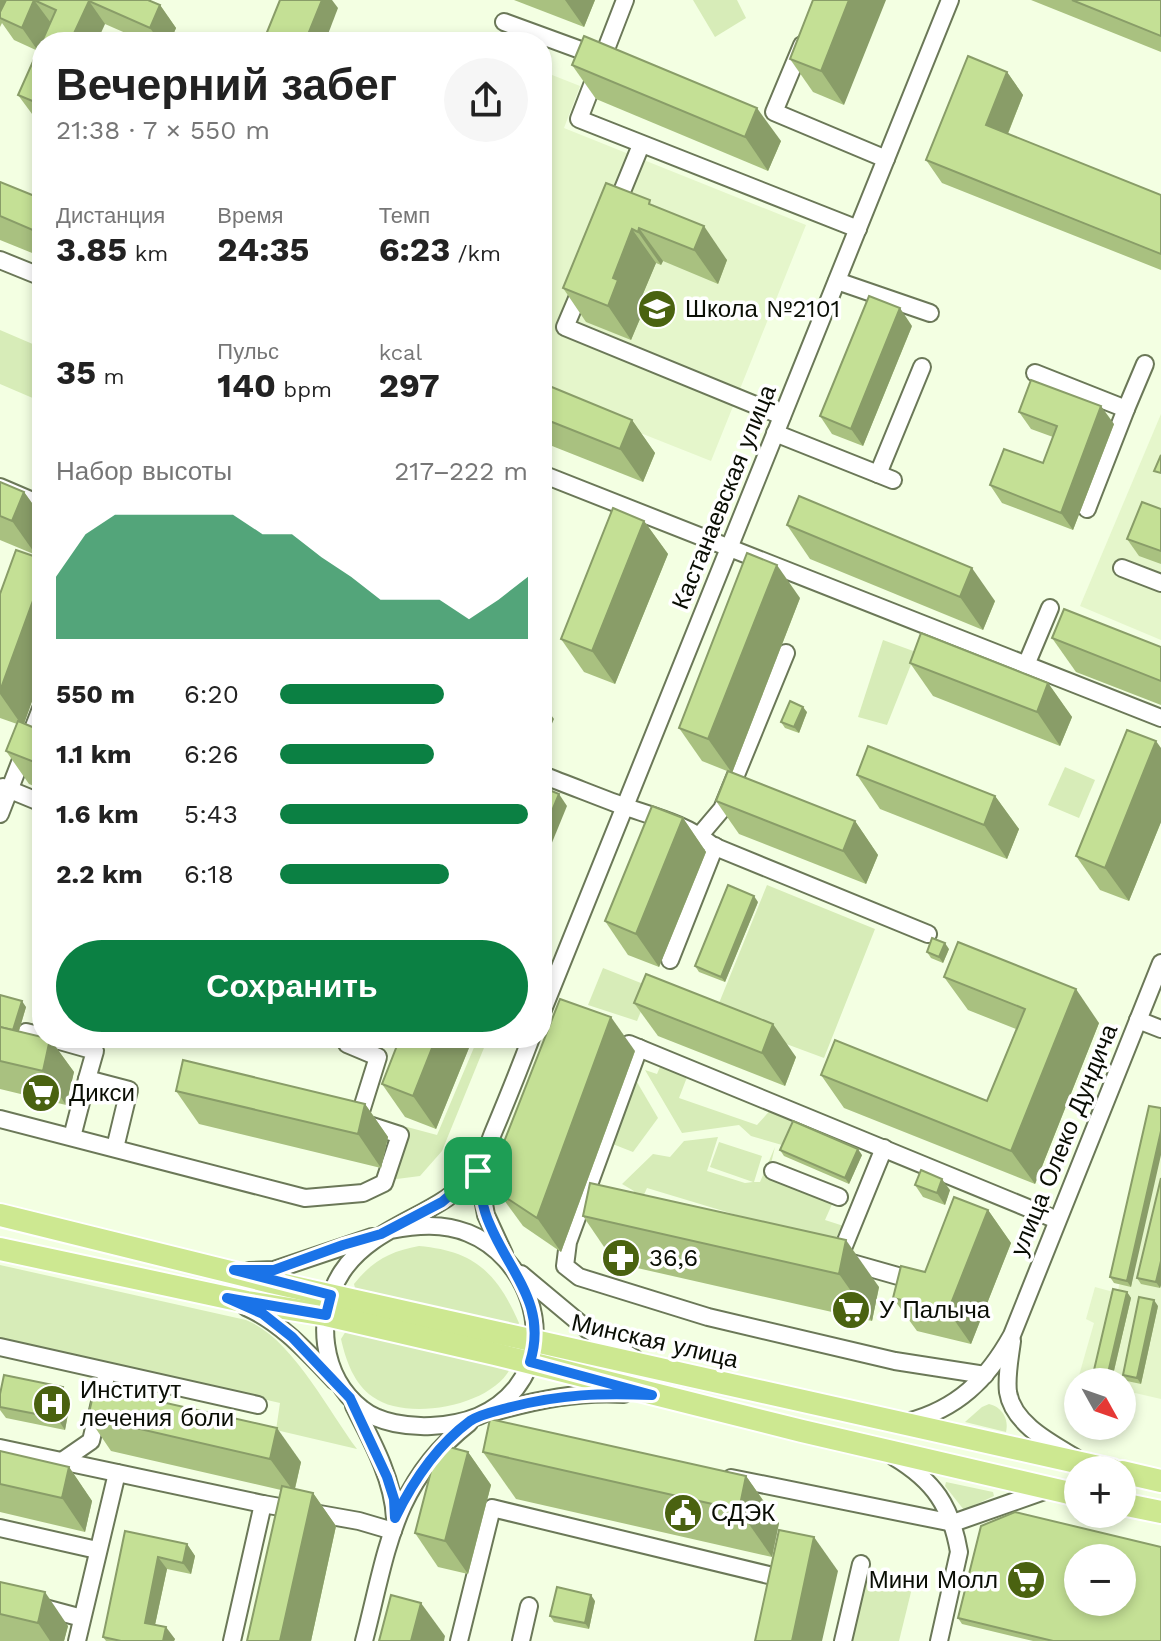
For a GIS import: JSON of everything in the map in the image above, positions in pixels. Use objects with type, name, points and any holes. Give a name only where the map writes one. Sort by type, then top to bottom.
[{"type":"main road","name":"Минская улица","points":[[0,1215],[234,1270],[328,1305],[533,1352],[654,1368],[1064,1459]]},
{"type":"main road","name":"Минская улица","points":[[0,1249],[227,1298],[328,1305]]},
{"type":"main road","name":"Минская улица","points":[[533,1352],[652,1395],[1064,1492]]},
{"type":"main road","points":[[1136,1475],[1161,1481]]},
{"type":"main road","points":[[1136,1507],[1161,1512]]},
{"type":"street","points":[[625,0],[579,119],[858,229]]},
{"type":"street","name":"Кастанаевская улица","points":[[552,987],[950,0]]},
{"type":"street","points":[[504,22],[531,32]]},
{"type":"street","points":[[808,29],[774,112],[886,159]]},
{"type":"street","points":[[552,40],[602,58]]},
{"type":"street","points":[[607,228],[641,145]]},
{"type":"street","points":[[0,260],[32,273]]},
{"type":"street","points":[[589,270],[565,327],[782,416]]},
{"type":"street","points":[[837,281],[930,313]]},
{"type":"street","points":[[1087,509],[1145,364]]},
{"type":"street","points":[[775,433],[886,477],[922,367]]},
{"type":"street","points":[[1035,373],[1126,409]]},
{"type":"street","points":[[552,478],[1161,718]]},
{"type":"street","points":[[0,487],[32,501]]},
{"type":"street","points":[[1122,568],[1161,583]]},
{"type":"street","points":[[1026,665],[1050,608]]},
{"type":"street","points":[[700,835],[722,809],[786,653]]},
{"type":"street","points":[[0,814],[5,788],[32,728]]},
{"type":"street","points":[[552,779],[625,807],[670,820],[715,846],[928,934]]},
{"type":"street","points":[[5,788],[32,799]]},
{"type":"street","points":[[670,960],[715,846]]},
{"type":"street","name":"улица Олеко Дундича","points":[[904,1423],[928,1417],[958,1401],[996,1364],[1012,1335],[1161,963]]},
{"type":"street","points":[[552,1012],[564,1016]]},
{"type":"street","points":[[1138,1020],[1161,1029]]},
{"type":"street","points":[[611,1036],[884,1148],[966,1191],[1057,1220]]},
{"type":"street","points":[[72,1137],[95,1051],[84,1048]]},
{"type":"street","points":[[0,1119],[305,1198],[363,1193],[384,1183],[400,1135],[351,1119],[378,1057],[357,1048]]},
{"type":"street","points":[[394,1524],[394,1499],[387,1477],[326,1349],[328,1305],[347,1265],[386,1232],[442,1202],[478,1171],[527,1048]]},
{"type":"street","points":[[639,1048],[564,1260],[565,1266],[579,1277],[708,1317],[895,1361],[985,1375]]},
{"type":"street","points":[[87,1079],[129,1090],[115,1148]]},
{"type":"street","points":[[844,1246],[884,1148]]},
{"type":"street","points":[[364,1641],[394,1524],[422,1470],[439,1449],[511,1394],[522,1380],[533,1352],[536,1328],[528,1296],[486,1215],[478,1171]]},
{"type":"street","points":[[773,1171],[839,1197]]},
{"type":"street","points":[[588,1192],[607,1197]]},
{"type":"street","points":[[234,1270],[274,1270],[343,1245],[413,1226],[451,1227],[483,1240],[588,1330],[654,1368]]},
{"type":"street","points":[[829,1257],[928,1284],[934,1270]]},
{"type":"street","points":[[227,1298],[263,1314],[292,1337],[363,1410],[395,1422],[427,1426],[455,1424],[565,1396],[593,1393],[652,1395]]},
{"type":"street","name":"улица Олеко Дундича","points":[[1012,1335],[1008,1394],[1018,1415],[1033,1430],[1074,1456]]},
{"type":"street","points":[[0,1347],[258,1405]]},
{"type":"street","points":[[62,1461],[91,1441],[107,1372]]},
{"type":"street","points":[[0,1448],[263,1504],[394,1524]]},
{"type":"street","points":[[879,1448],[916,1470],[932,1485],[953,1523],[959,1552],[939,1641]]},
{"type":"street","points":[[77,1641],[117,1473]]},
{"type":"street","points":[[717,1475],[953,1523],[1051,1489]]},
{"type":"street","points":[[232,1641],[263,1504]]},
{"type":"street","points":[[459,1641],[492,1508],[781,1578],[775,1603]]},
{"type":"street","points":[[0,1528],[97,1550]]},
{"type":"street","points":[[843,1641],[861,1564]]},
{"type":"street","points":[[0,1596],[82,1618]]},
{"type":"street","points":[[521,1641],[529,1606]]},
{"type":"shaded area","points":[[693,0],[737,0],[746,18],[715,37]]},
{"type":"shaded area","name":"Школа №2101","points":[[552,75],[580,86],[564,128],[806,225],[711,461],[552,398]]},
{"type":"shaded area","points":[[0,330],[32,344],[32,398],[0,384]]},
{"type":"shaded area","points":[[1161,414],[1161,640],[1080,606]]},
{"type":"shaded area","points":[[883,640],[916,652],[887,725],[858,717]]},
{"type":"shaded area","points":[[1065,767],[1095,780],[1079,818],[1048,805]]},
{"type":"shaded area","points":[[767,885],[875,929],[824,1058],[678,1004],[717,1008]]},
{"type":"shaded area","points":[[603,968],[651,987],[637,1021],[588,1005]]},
{"type":"shaded area","points":[[474,1048],[484,1048],[442,1151],[420,1176],[389,1180],[407,1127],[437,1135]]},
{"type":"shaded area","points":[[662,1062],[689,1072],[679,1098],[757,1125],[773,1107],[794,1116],[782,1145],[751,1136],[739,1125],[682,1133],[645,1070],[657,1074]]},
{"type":"shaded area","points":[[634,1077],[658,1118],[633,1152],[610,1143]]},
{"type":"shaded area","points":[[718,1137],[707,1171],[745,1183],[753,1182],[710,1167],[719,1142],[762,1156],[754,1182],[760,1182],[775,1147],[768,1176],[833,1202],[825,1220],[856,1230],[849,1254],[776,1227],[647,1188],[642,1199],[632,1196],[634,1191],[622,1184],[653,1154],[670,1157],[684,1141]]},
{"type":"shaded area","points":[[1161,1139],[1161,1399],[1136,1393],[1136,1368],[1081,1368],[1094,1323],[1086,1319],[1095,1287],[1117,1293]]},
{"type":"shaded area","points":[[419,1246],[455,1253],[482,1268],[502,1291],[518,1325],[513,1328],[355,1288],[354,1284],[375,1263],[391,1254]]},
{"type":"shaded area","points":[[0,1265],[246,1320],[262,1329],[293,1358],[357,1449],[276,1430],[280,1403],[0,1339]]},
{"type":"shaded area","points":[[346,1331],[511,1367],[501,1381],[487,1392],[468,1400],[427,1409],[406,1408],[388,1404],[366,1392],[348,1364],[341,1339]]},
{"type":"shaded area","points":[[989,1404],[1004,1414],[1006,1432],[965,1422]]},
{"type":"shaded area","points":[[946,1482],[993,1492],[994,1496],[964,1510],[945,1486]]},
{"type":"shaded area","points":[[863,1576],[912,1588],[899,1641],[847,1641]]},
{"type":"building","points":[[6,0],[34,0],[22,28],[0,18]]},
{"type":"building","points":[[34,0],[148,0],[160,5],[150,28],[89,1],[75,32],[46,32],[56,10]]},
{"type":"building","points":[[280,0],[322,0],[309,32],[267,32]]},
{"type":"building","points":[[813,0],[849,0],[821,71],[790,59]]},
{"type":"building","points":[[1072,0],[1161,0],[1161,36]]},
{"type":"building","points":[[584,36],[757,108],[745,137],[572,65]]},
{"type":"building","points":[[968,56],[1007,72],[986,125],[1161,195],[1161,254],[926,160]]},
{"type":"building","points":[[32,64],[32,101],[18,95]]},
{"type":"building","points":[[0,182],[32,195],[32,230],[0,216]]},
{"type":"building","points":[[606,183],[704,226],[694,250],[639,228],[638,232],[632,229],[613,278],[618,280],[608,306],[563,288]]},
{"type":"building","points":[[869,296],[900,308],[851,429],[820,416]]},
{"type":"building","points":[[1031,380],[1101,406],[1061,513],[990,485],[1004,449],[1043,463],[1057,426],[1019,412]]},
{"type":"building","points":[[552,387],[632,420],[620,449],[552,422]]},
{"type":"building","points":[[1161,455],[1161,473],[1154,471]]},
{"type":"building","points":[[0,482],[24,492],[12,521],[0,516]]},
{"type":"building","points":[[799,496],[972,568],[960,597],[787,525]]},
{"type":"building","points":[[1142,502],[1161,509],[1161,551],[1127,539]]},
{"type":"building","points":[[613,508],[644,521],[592,651],[561,639]]},
{"type":"building","points":[[16,550],[32,556],[32,603],[0,691],[0,594]]},
{"type":"building","points":[[747,553],[777,565],[708,739],[679,728]]},
{"type":"building","points":[[1064,609],[1161,647],[1161,681],[1052,638]]},
{"type":"building","points":[[921,633],[1048,683],[1037,712],[910,663]]},
{"type":"building","points":[[790,701],[803,707],[794,727],[781,722]]},
{"type":"building","points":[[18,721],[32,727],[32,761],[6,751]]},
{"type":"building","points":[[1127,730],[1156,741],[1105,868],[1076,856]]},
{"type":"building","points":[[868,746],[995,796],[984,825],[857,775]]},
{"type":"building","points":[[728,771],[855,821],[843,851],[716,801]]},
{"type":"building","points":[[552,791],[559,794],[552,811]]},
{"type":"building","points":[[652,806],[683,818],[636,934],[605,921]]},
{"type":"building","points":[[728,885],[754,896],[721,977],[695,966]]},
{"type":"building","points":[[932,938],[945,943],[939,957],[927,952]]},
{"type":"building","points":[[958,942],[1076,989],[1011,1151],[821,1075],[835,1040],[987,1101],[1025,1009],[944,977]]},
{"type":"building","points":[[646,974],[773,1024],[762,1053],[634,1003]]},
{"type":"building","points":[[0,995],[22,1001],[13,1030],[0,1027]]},
{"type":"building","points":[[560,999],[611,1017],[537,1218],[499,1193],[491,1175],[541,1048],[552,1048],[552,1019]]},
{"type":"building","points":[[0,1027],[32,1035],[32,1048],[48,1048],[43,1071],[0,1061]]},
{"type":"building","points":[[396,1048],[432,1048],[413,1096],[382,1084]]},
{"type":"building","points":[[183,1060],[365,1104],[358,1134],[176,1091]]},
{"type":"building","points":[[1149,1106],[1161,1108],[1161,1131],[1127,1281],[1110,1277]]},
{"type":"building","points":[[793,1121],[858,1149],[845,1178],[780,1150]]},
{"type":"building","points":[[921,1170],[942,1179],[937,1193],[915,1185]]},
{"type":"building","points":[[1161,1178],[1161,1261],[1156,1282],[1137,1278]]},
{"type":"building","points":[[590,1183],[846,1240],[839,1274],[583,1216]]},
{"type":"building","points":[[954,1197],[988,1210],[948,1311],[893,1298],[901,1266],[925,1272]]},
{"type":"building","points":[[1113,1289],[1127,1292],[1109,1368],[1094,1368]]},
{"type":"building","points":[[1139,1297],[1154,1300],[1137,1378],[1136,1368],[1124,1368]]},
{"type":"building","points":[[4,1375],[63,1387],[57,1418],[0,1407]]},
{"type":"building","points":[[95,1387],[277,1428],[270,1459],[88,1417]]},
{"type":"building","points":[[490,1419],[746,1476],[739,1510],[483,1452]]},
{"type":"building","points":[[438,1444],[468,1452],[445,1541],[415,1533]]},
{"type":"building","points":[[0,1451],[69,1467],[62,1498],[0,1484]]},
{"type":"building","points":[[282,1486],[313,1493],[280,1641],[247,1641]]},
{"type":"building","name":"Мини Молл","points":[[1015,1512],[1064,1524],[1064,1528],[1082,1528],[1161,1547],[1161,1641],[1053,1641],[958,1618],[981,1526]]},
{"type":"building","points":[[779,1530],[814,1537],[792,1641],[755,1641]]},
{"type":"building","points":[[125,1531],[187,1544],[183,1563],[158,1557],[145,1623],[166,1627],[163,1641],[121,1641],[103,1637]]},
{"type":"building","points":[[0,1582],[45,1592],[38,1623],[0,1614]]},
{"type":"building","points":[[557,1587],[591,1595],[585,1623],[550,1616]]},
{"type":"building","points":[[391,1595],[421,1603],[411,1641],[379,1641]]},
{"type":"place","name":"Школа №2101","points":[[657,309]]},
{"type":"place","name":"Дикси","points":[[41,1093]]},
{"type":"place","name":"36,6","points":[[621,1258]]},
{"type":"place","name":"У Палыча","points":[[851,1310]]},
{"type":"place","name":"Институт лечения боли","points":[[52,1404]]},
{"type":"place","name":"СДЭК","points":[[683,1513]]},
{"type":"place","name":"Мини Молл","points":[[1026,1580]]},
{"type":"route","points":[[478,1171],[491,1228],[528,1296],[536,1328],[530,1362],[652,1395],[593,1393],[565,1396],[473,1419],[439,1449],[422,1470],[395,1518],[394,1499],[387,1477],[350,1398],[292,1337],[263,1314],[227,1298],[326,1315],[331,1295],[234,1270],[274,1270],[381,1234],[442,1202],[478,1171]]}]
